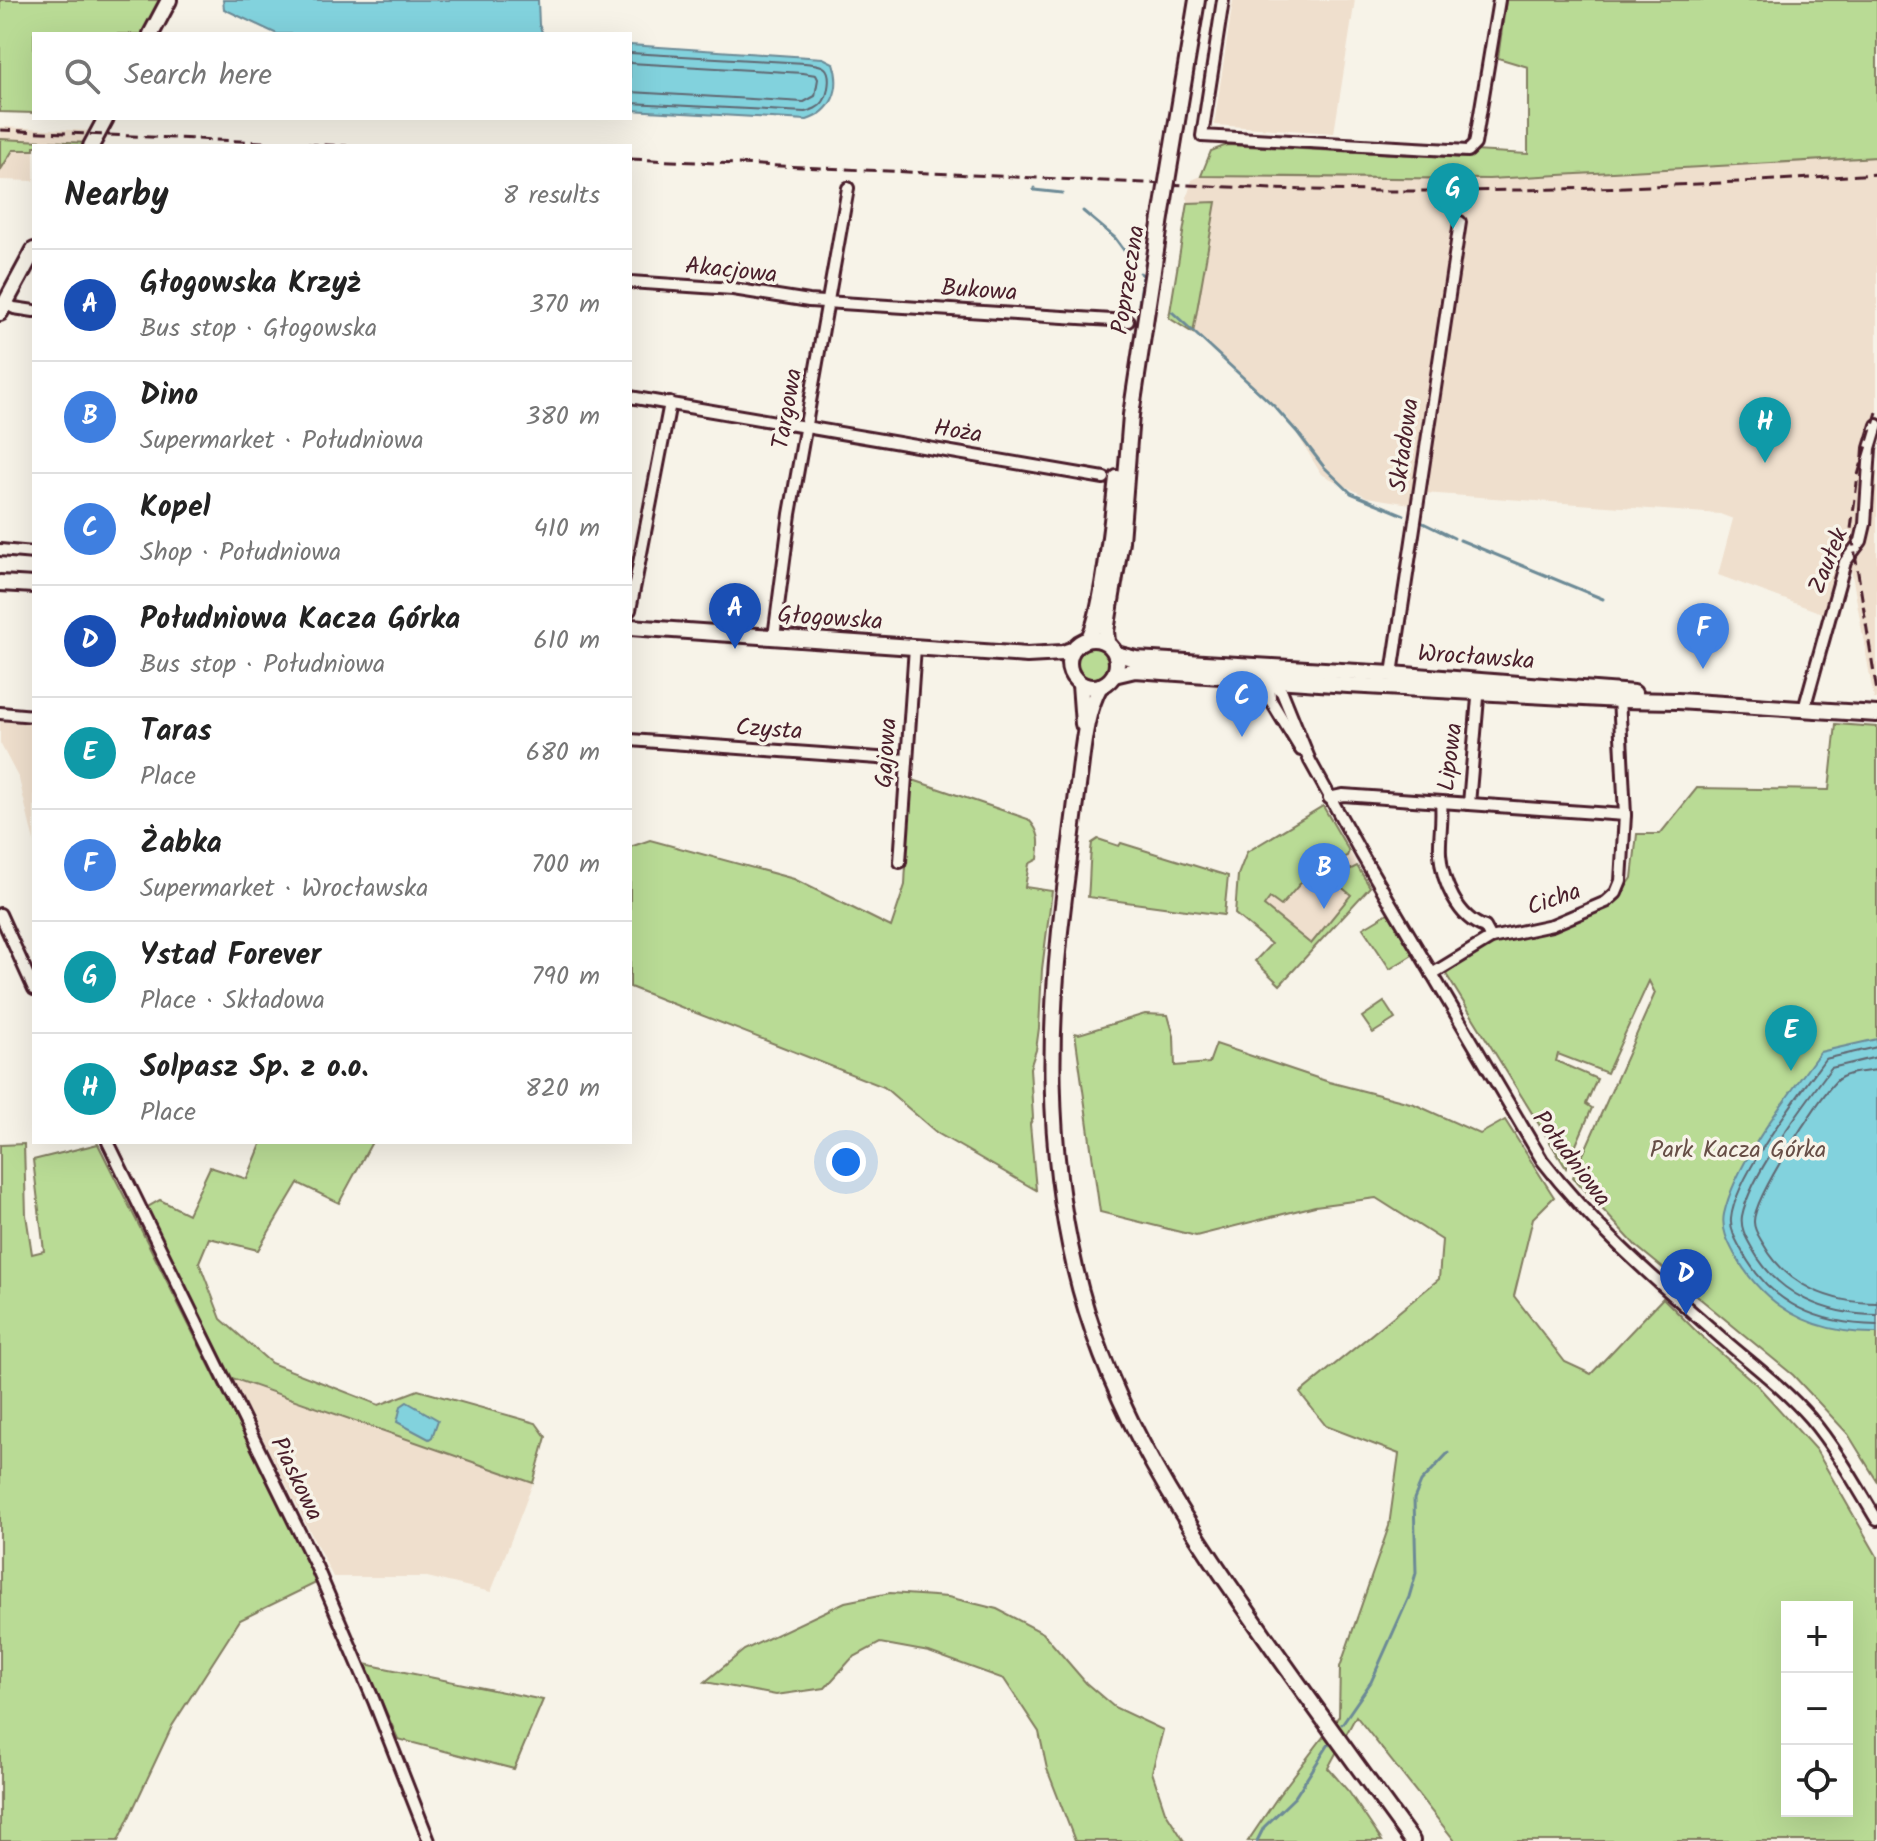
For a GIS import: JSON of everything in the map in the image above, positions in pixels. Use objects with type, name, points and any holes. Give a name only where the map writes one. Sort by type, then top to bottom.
[{"type":"main road","points":[[152,32],[169,0]]},
{"type":"main road","name":"Poprzeczna","points":[[1111,648],[1131,415],[1197,0]]},
{"type":"main road","points":[[94,140],[105,120]]},
{"type":"main road","points":[[3,308],[32,254]]},
{"type":"main road","name":"Poprzeczna","points":[[1088,639],[1098,603],[1120,460],[1131,415]]},
{"type":"main road","points":[[0,583],[32,582]]},
{"type":"main road","name":"Głogowska","points":[[632,627],[1027,655],[1072,650]]},
{"type":"main road","points":[[1270,674],[1136,659],[1088,639],[1072,650],[1069,669],[1083,694],[1084,737],[1057,958],[1051,1066],[1055,1147],[1075,1271],[1123,1407],[1178,1510],[1412,1841]]},
{"type":"main road","points":[[1111,648],[1114,675]]},
{"type":"main road","name":"Głogowska","points":[[1027,655],[1069,669]]},
{"type":"main road","points":[[1084,737],[1100,686],[1114,675],[1135,670],[1270,674]]},
{"type":"main road","name":"Wrocławska","points":[[1270,674],[1392,674],[1479,686],[1877,714]]},
{"type":"main road","name":"Wrocławska","points":[[1270,674],[1295,681],[1366,686],[1479,686]]},
{"type":"main road","points":[[1080,684],[1100,686]]},
{"type":"street","points":[[1223,0],[1202,136],[1468,151],[1475,144],[1499,0]]},
{"type":"street","name":"Targowa","points":[[774,637],[805,427],[848,188]]},
{"type":"street","name":"Składowa","points":[[1392,674],[1460,222]]},
{"type":"street","name":"Akacjowa","points":[[632,282],[733,289],[828,302]]},
{"type":"street","name":"Bukowa","points":[[828,302],[1128,321]]},
{"type":"street","points":[[3,308],[32,311]]},
{"type":"street","name":"Hoża","points":[[632,397],[1104,478]]},
{"type":"street","points":[[632,597],[670,403]]},
{"type":"street","name":"Zaułek","points":[[1804,709],[1845,562],[1861,541],[1870,448],[1877,425]]},
{"type":"street","points":[[0,550],[32,553]]},
{"type":"street","name":"Gajowa","points":[[900,862],[915,647]]},
{"type":"street","name":"Południowa","points":[[1270,674],[1284,696],[1310,761],[1329,798],[1525,1134],[1563,1187],[1618,1247],[1779,1387],[1809,1417],[1877,1520]]},
{"type":"street","name":"Południowa","points":[[1270,674],[1270,699],[1310,761]]},
{"type":"street","points":[[1366,686],[1392,674],[1402,688]]},
{"type":"street","points":[[1284,696],[1295,681]]},
{"type":"street","name":"Lipowa","points":[[1329,798],[1343,795],[1469,804],[1479,686]]},
{"type":"street","name":"Cicha","points":[[1432,974],[1491,938],[1552,925],[1606,902],[1616,893],[1621,881],[1625,815],[1620,696]]},
{"type":"street","points":[[0,713],[32,716]]},
{"type":"street","name":"Czysta","points":[[632,740],[906,760]]},
{"type":"street","name":"Lipowa","points":[[1441,802],[1442,867],[1459,909],[1477,925],[1485,927],[1491,938]]},
{"type":"street","points":[[1469,804],[1625,815]]},
{"type":"street","points":[[0,914],[32,985]]},
{"type":"street","name":"Piaskowa","points":[[109,1144],[316,1566],[429,1841]]},
{"type":"shaded area","points":[[1233,0],[1355,0],[1334,133],[1214,125]]},
{"type":"shaded area","points":[[0,127],[95,131],[88,143],[0,139]]},
{"type":"shaded area","points":[[13,150],[32,150],[32,181],[0,180],[0,171]]},
{"type":"shaded area","points":[[1877,157],[1877,699],[1874,699],[1850,563],[1833,617],[1718,575],[1733,519],[1720,514],[1424,493],[1450,322],[1438,320],[1410,504],[1367,497],[1321,474],[1287,417],[1193,333],[1216,203],[1188,203],[1192,180],[1201,176],[1489,179]]},
{"type":"shaded area","points":[[0,720],[32,722],[32,834],[19,779],[0,743]]},
{"type":"shaded area","points":[[1330,818],[1370,887],[1305,959],[1248,913]]},
{"type":"shaded area","points":[[232,1378],[533,1483],[491,1592],[427,1577],[333,1577]]},
{"type":"green space","points":[[0,0],[162,0],[144,32],[32,32],[32,113],[0,112]]},
{"type":"green space","points":[[1506,0],[1877,0],[1877,157],[1489,179],[1201,176],[1211,151],[1227,145],[1465,158],[1474,151],[1528,154],[1528,67],[1498,58]]},
{"type":"green space","points":[[0,139],[88,143],[32,144],[32,150],[13,150],[0,171]]},
{"type":"green space","points":[[1216,202],[1193,333],[1169,318],[1188,203]]},
{"type":"green space","points":[[1093,647],[1104,652],[1109,663],[1104,674],[1093,679],[1082,674],[1077,663],[1082,652]]},
{"type":"green space","name":"Park Kacza Górka","points":[[1836,724],[1877,727],[1877,1481],[1848,1434],[1793,1375],[1636,1246],[1573,1177],[1655,993],[1649,981],[1607,1073],[1558,1054],[1556,1061],[1597,1079],[1586,1104],[1592,1108],[1566,1168],[1446,974],[1501,936],[1552,930],[1617,900],[1632,878],[1637,834],[1660,834],[1697,788],[1829,790]]},
{"type":"green space","points":[[910,779],[1028,819],[1037,833],[1038,859],[1029,864],[1025,887],[1052,891],[1042,969],[1039,1028],[1030,1068],[1033,1118],[1030,1124],[1036,1190],[937,1133],[884,1087],[632,988],[632,846],[650,840],[794,879],[891,927],[905,885]]},
{"type":"green space","points":[[1323,806],[1349,851],[1347,856],[1329,863],[1322,858],[1281,906],[1270,898],[1264,906],[1311,944],[1351,895],[1339,885],[1341,881],[1337,876],[1357,866],[1370,887],[1280,985],[1255,961],[1271,944],[1235,914],[1238,875],[1247,852]]},
{"type":"green space","points":[[1098,839],[1119,846],[1121,843],[1228,876],[1224,915],[1088,897],[1092,843]]},
{"type":"green space","points":[[1388,913],[1414,954],[1390,969],[1363,928]]},
{"type":"green space","points":[[1384,1002],[1395,1019],[1373,1033],[1362,1017]]},
{"type":"green space","points":[[1145,1014],[1168,1015],[1174,1036],[1175,1066],[1209,1063],[1216,1044],[1329,1082],[1414,1104],[1480,1134],[1505,1120],[1554,1197],[1533,1218],[1514,1296],[1565,1362],[1591,1374],[1663,1298],[1757,1385],[1816,1450],[1877,1556],[1877,1841],[1455,1841],[1356,1716],[1328,1768],[1349,1792],[1382,1841],[1248,1841],[1339,1716],[1340,1667],[1389,1526],[1399,1454],[1326,1426],[1300,1393],[1439,1279],[1442,1240],[1376,1198],[1315,1206],[1196,1236],[1100,1212],[1075,1033]]},
{"type":"green space","points":[[24,1144],[26,1215],[32,1254],[44,1251],[33,1160],[98,1144],[318,1582],[240,1620],[172,1726],[118,1841],[0,1841],[0,1145]]},
{"type":"green space","points":[[261,1144],[371,1144],[339,1203],[298,1183],[258,1250],[209,1238],[199,1262],[221,1319],[271,1363],[379,1405],[418,1390],[536,1423],[546,1437],[533,1483],[232,1378],[146,1208],[160,1200],[188,1214],[210,1167],[247,1179]]},
{"type":"green space","points":[[890,1593],[948,1597],[997,1609],[1043,1633],[1086,1683],[1114,1707],[1163,1730],[1152,1772],[1165,1811],[1184,1841],[1075,1841],[1047,1769],[1039,1732],[1004,1679],[929,1652],[880,1643],[852,1658],[825,1688],[776,1695],[705,1682],[744,1650],[845,1602]]},
{"type":"green space","points":[[365,1664],[543,1700],[514,1769],[398,1739]]},
{"type":"water","points":[[223,0],[538,0],[542,32],[273,32],[224,9]]},
{"type":"water","points":[[632,45],[823,58],[833,63],[836,82],[833,98],[823,111],[807,120],[632,110]]},
{"type":"water","points":[[1877,1039],[1877,1333],[1833,1329],[1794,1315],[1777,1304],[1747,1274],[1726,1235],[1723,1220],[1730,1194],[1751,1151],[1820,1052]]},
{"type":"water","points":[[407,1402],[438,1420],[429,1439],[397,1422],[401,1406]]},
{"type":"waterway","points":[[1034,188],[1062,193]]},
{"type":"waterway","points":[[1083,211],[1115,238],[1132,261]]},
{"type":"waterway","points":[[1139,304],[1143,275],[1140,273]]},
{"type":"waterway","points":[[1172,312],[1274,406],[1324,467],[1351,493],[1404,515]]},
{"type":"waterway","points":[[1419,521],[1454,538]]},
{"type":"waterway","points":[[1460,540],[1603,599]]},
{"type":"waterway","points":[[1342,1724],[1371,1682],[1409,1597],[1416,1573],[1414,1499],[1421,1482],[1448,1453]]},
{"type":"waterway","points":[[1257,1841],[1264,1827],[1295,1797],[1329,1744]]},
{"type":"railway","points":[[0,130],[304,144]]},
{"type":"railway","points":[[632,159],[1349,191],[1575,189],[1877,174]]},
{"type":"railway","points":[[1877,412],[1858,475],[1851,529],[1877,692]]},
{"type":"place","name":"Ystad Forever","points":[[1453,229]]},
{"type":"place","name":"Solpasz Sp. z o.o.","points":[[1765,463]]},
{"type":"place","name":"Głogowska Krzyż","points":[[735,649]]},
{"type":"place","name":"Żabka","points":[[1703,669]]},
{"type":"place","name":"Kopel","points":[[1242,737]]},
{"type":"place","name":"Dino","points":[[1324,909]]},
{"type":"place","name":"Taras","points":[[1791,1071]]},
{"type":"place","name":"Południowa Kacza Górka","points":[[1686,1315]]}]
